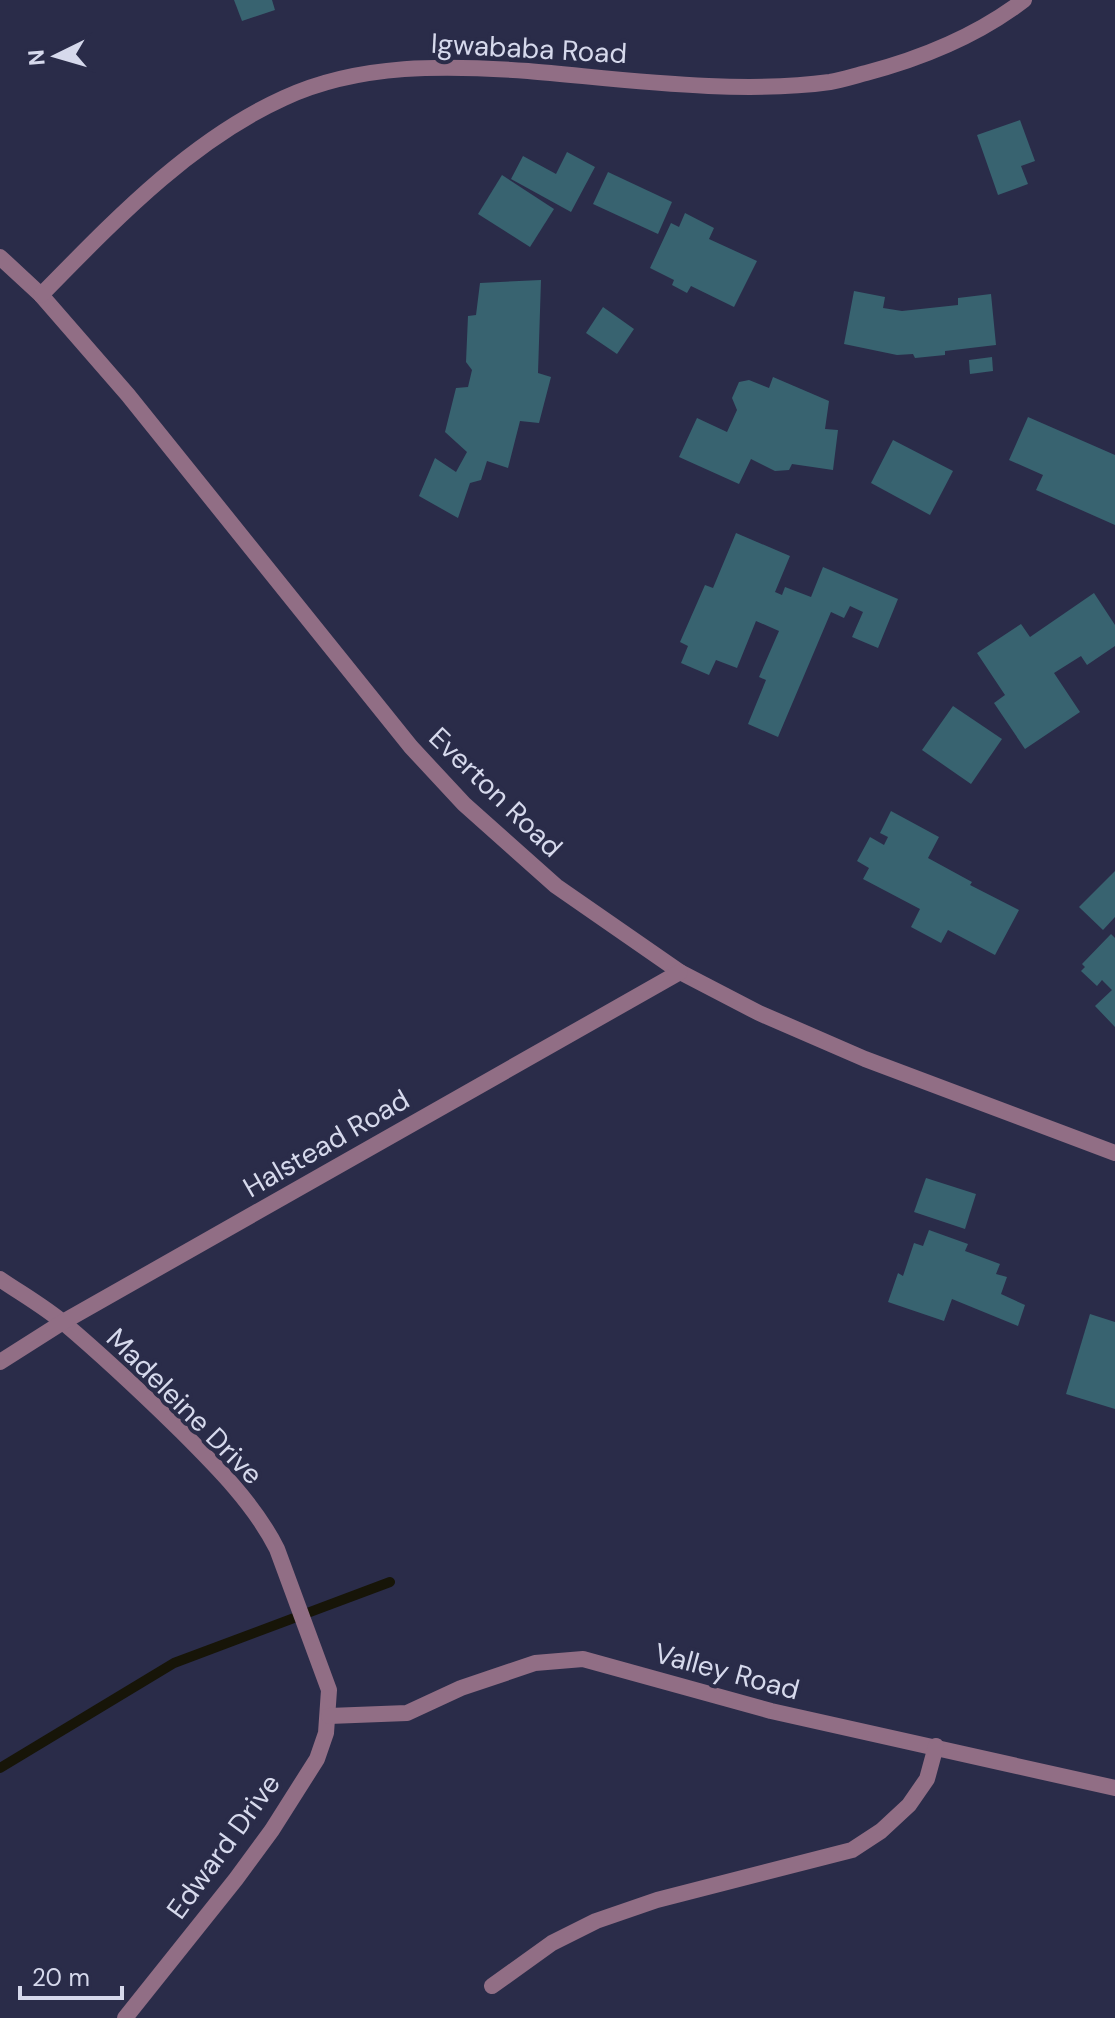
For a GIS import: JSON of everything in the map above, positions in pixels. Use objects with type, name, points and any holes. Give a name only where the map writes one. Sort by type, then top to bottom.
[{"type":"street","name":"Igwababa Road","points":[[41,295],[156,184],[229,127],[285,97],[351,76],[413,69],[474,67],[697,84],[831,82],[899,64],[964,39],[1024,0]]},
{"type":"street","name":"Everton Road","points":[[0,257],[41,295],[128,395],[411,747],[464,804],[556,886],[680,972],[759,1013],[865,1059],[1115,1153]]},
{"type":"street","name":"Halstead Road","points":[[0,1362],[63,1322],[680,972]]},
{"type":"street","name":"Madeleine Drive","points":[[0,1279],[63,1322],[157,1407],[218,1469],[268,1530],[329,1690]]},
{"type":"street","name":"Valley Road","points":[[329,1716],[407,1713],[461,1688],[535,1663],[583,1659],[771,1711],[1115,1788]]},
{"type":"street","name":"Edward Drive","points":[[125,2018],[236,1879],[272,1830],[317,1759],[329,1716],[329,1690]]},
{"type":"street","points":[[492,1986],[552,1943],[596,1921],[657,1900],[852,1850],[881,1831],[909,1805],[927,1779],[936,1746]]},
{"type":"building","points":[[234,0],[272,0],[275,10],[242,21]]},
{"type":"building","points":[[1020,120],[1035,161],[1021,166],[1028,184],[998,195],[977,135]]},
{"type":"building","points":[[567,152],[595,167],[571,212],[511,179],[523,156],[556,174]]},
{"type":"building","points":[[608,172],[672,202],[658,234],[593,204]]},
{"type":"building","points":[[502,175],[554,209],[530,247],[478,214]]},
{"type":"building","points":[[685,213],[714,228],[709,239],[757,261],[734,307],[691,286],[687,293],[672,285],[674,280],[650,268],[671,223],[679,227]]},
{"type":"building","points":[[541,280],[538,373],[551,377],[539,423],[520,421],[508,468],[487,461],[481,480],[470,483],[458,518],[419,496],[435,458],[456,472],[467,452],[445,432],[456,388],[468,387],[472,370],[466,362],[468,316],[476,315],[480,283]]},
{"type":"building","points":[[854,291],[885,297],[883,308],[902,311],[958,305],[958,298],[991,294],[996,345],[915,358],[913,354],[897,355],[844,344]]},
{"type":"building","points":[[603,307],[634,329],[617,354],[586,333]]},
{"type":"building","points":[[992,357],[993,371],[970,374],[969,360]]},
{"type":"building","points":[[773,377],[829,401],[825,429],[838,430],[833,470],[792,464],[789,470],[775,471],[751,459],[739,484],[679,457],[697,418],[727,432],[737,410],[732,398],[739,382],[749,380],[769,388]]},
{"type":"building","points":[[1028,417],[1115,455],[1115,525],[1036,490],[1043,475],[1009,460]]},
{"type":"building","points":[[893,440],[953,471],[930,515],[871,483]]},
{"type":"building","points":[[736,533],[790,556],[775,592],[782,595],[785,587],[811,597],[823,567],[898,599],[878,648],[852,637],[863,612],[850,606],[844,618],[831,612],[778,737],[748,724],[766,680],[759,677],[779,631],[756,621],[737,668],[716,660],[709,675],[681,663],[688,646],[680,642],[705,585],[713,588]]},
{"type":"building","points":[[1094,593],[1115,625],[1115,646],[1087,665],[1081,656],[1054,673],[1080,712],[1025,749],[994,703],[1005,695],[977,653],[1021,624],[1030,637]]},
{"type":"building","points":[[953,706],[1002,739],[971,784],[922,750]]},
{"type":"building","points":[[891,811],[939,837],[928,858],[972,882],[970,885],[1019,910],[995,955],[948,930],[941,943],[911,927],[920,909],[863,879],[869,868],[857,861],[870,837],[884,845],[888,837],[880,833]]},
{"type":"building","points":[[1115,871],[1115,917],[1103,930],[1079,907]]},
{"type":"building","points":[[1111,934],[1115,938],[1115,1027],[1095,1006],[1112,990],[1102,980],[1097,986],[1081,971],[1085,967],[1082,964]]},
{"type":"building","points":[[926,1178],[976,1194],[965,1229],[914,1212]]},
{"type":"building","points":[[929,1230],[968,1244],[965,1251],[1000,1264],[996,1274],[1007,1277],[1001,1294],[1025,1305],[1018,1326],[952,1299],[944,1321],[888,1302],[898,1273],[903,1276],[914,1243],[923,1246]]},
{"type":"building","points":[[1090,1314],[1115,1322],[1115,1409],[1066,1394]]},
{"type":"waterway","points":[[0,1768],[174,1663],[390,1582]]}]
